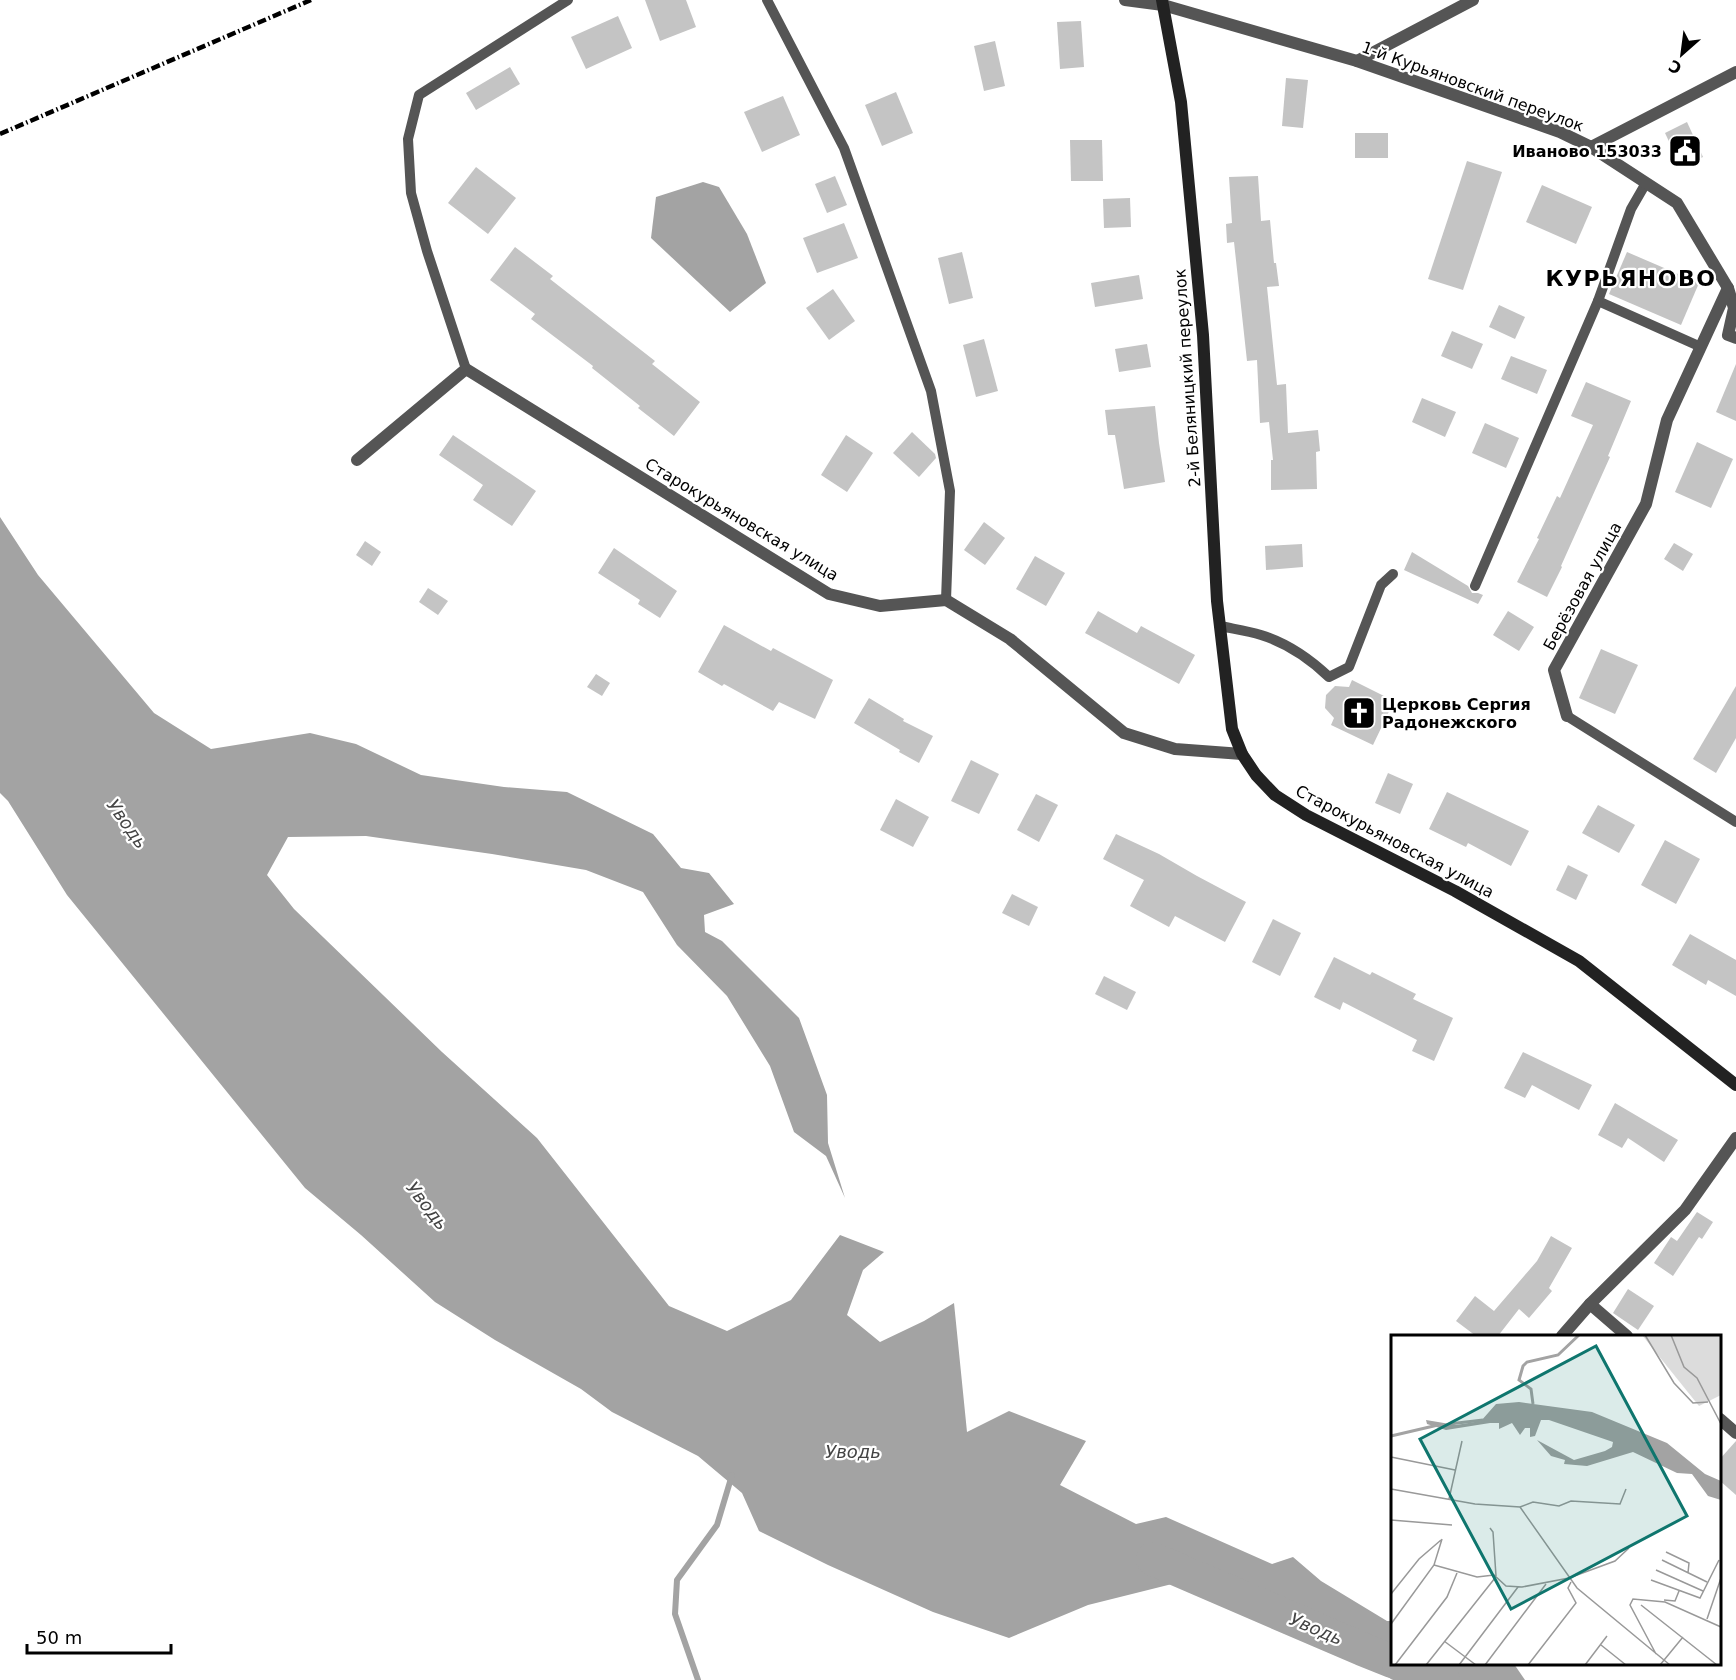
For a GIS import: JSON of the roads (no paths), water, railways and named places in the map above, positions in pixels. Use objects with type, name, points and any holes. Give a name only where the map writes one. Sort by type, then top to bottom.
[{"type":"main road","name":"2-й Беляницкий переулок","points":[[1163,3],[1181,102],[1203,335],[1217,601],[1233,729],[1242,754]]},
{"type":"main road","name":"Старокурьяновская улица","points":[[1242,754],[1256,775],[1275,795],[1306,815],[1455,891],[1579,961],[1736,1084]]},
{"type":"street","name":"1-й Курьяновский переулок","points":[[1125,0],[1163,3],[1357,61],[1560,132],[1591,147],[1677,203],[1728,288],[1735,308],[1728,335],[1736,338]]},
{"type":"street","points":[[1357,61],[1473,0]]},
{"type":"street","points":[[1591,147],[1736,72]]},
{"type":"street","name":"Берёзовая улица","points":[[1567,716],[1554,670],[1646,504],[1667,420],[1728,288]]},
{"type":"street","points":[[357,460],[466,369]]},
{"type":"street","name":"Старокурьяновская улица","points":[[466,369],[829,594],[880,606],[946,600]]},
{"type":"street","points":[[946,600],[1010,639],[1124,733],[1175,748],[1242,754]]},
{"type":"street","points":[[1563,1335],[1590,1304],[1685,1210],[1736,1138]]},
{"type":"street","points":[[1590,1304],[1626,1335]]},
{"type":"street","points":[[1721,1421],[1736,1433]]},
{"type":"lane","points":[[466,369],[427,251],[411,193],[408,139],[418,95],[568,0]]},
{"type":"lane","points":[[767,0],[844,148],[931,391],[950,491],[946,600]]},
{"type":"lane","points":[[1475,586],[1598,301],[1631,209],[1646,183]]},
{"type":"lane","points":[[1598,301],[1701,346]]},
{"type":"lane","points":[[1220,626],[1261,635],[1284,644],[1316,664],[1329,677],[1349,668],[1381,585],[1393,574]]},
{"type":"lane","name":"Берёзовая улица","points":[[1567,716],[1736,822]]},
{"type":"water","points":[[703,182],[719,187],[747,234],[766,283],[730,312],[651,238],[656,197]]},
{"type":"water","name":"Уводь","points":[[0,517],[38,575],[154,713],[211,749],[310,733],[356,744],[421,775],[504,787],[567,792],[653,834],[681,868],[709,873],[734,904],[704,915],[705,932],[722,941],[799,1018],[827,1095],[828,1143],[845,1198],[826,1156],[794,1132],[770,1066],[727,996],[677,945],[643,892],[586,870],[366,836],[288,837],[267,875],[294,909],[442,1052],[537,1138],[669,1306],[727,1331],[791,1300],[840,1235],[884,1252],[863,1270],[847,1315],[880,1342],[924,1321],[954,1303],[967,1432],[1009,1411],[1086,1441],[1060,1485],[1136,1524],[1166,1517],[1272,1564],[1293,1557],[1321,1581],[1387,1621],[1391,1621],[1391,1649],[1362,1649],[1292,1608],[1196,1578],[1088,1605],[1009,1638],[933,1612],[759,1531],[742,1493],[698,1456],[612,1412],[581,1389],[495,1340],[435,1302],[305,1188],[67,895],[8,801],[0,793]]},
{"type":"water","points":[[1420,1665],[1515,1665],[1525,1680],[1436,1680]]},
{"type":"waterway","points":[[698,1680],[675,1614],[677,1580],[717,1525],[732,1475]]},
{"type":"waterway","name":"Уводь","points":[[1153,1559],[1391,1661]]},
{"type":"waterway","name":"Уводь","points":[[1402,1665],[1443,1680]]},
{"type":"railway","points":[[0,134],[311,0]]},
{"type":"place","name":"Иваново 153033","points":[[1685,151]]},
{"type":"place","name":"Церковь Сергия Радонежского","points":[[1359,713]]},
{"type":"district","name":"КУРЬЯНОВО","points":[[1631,278]]}]
